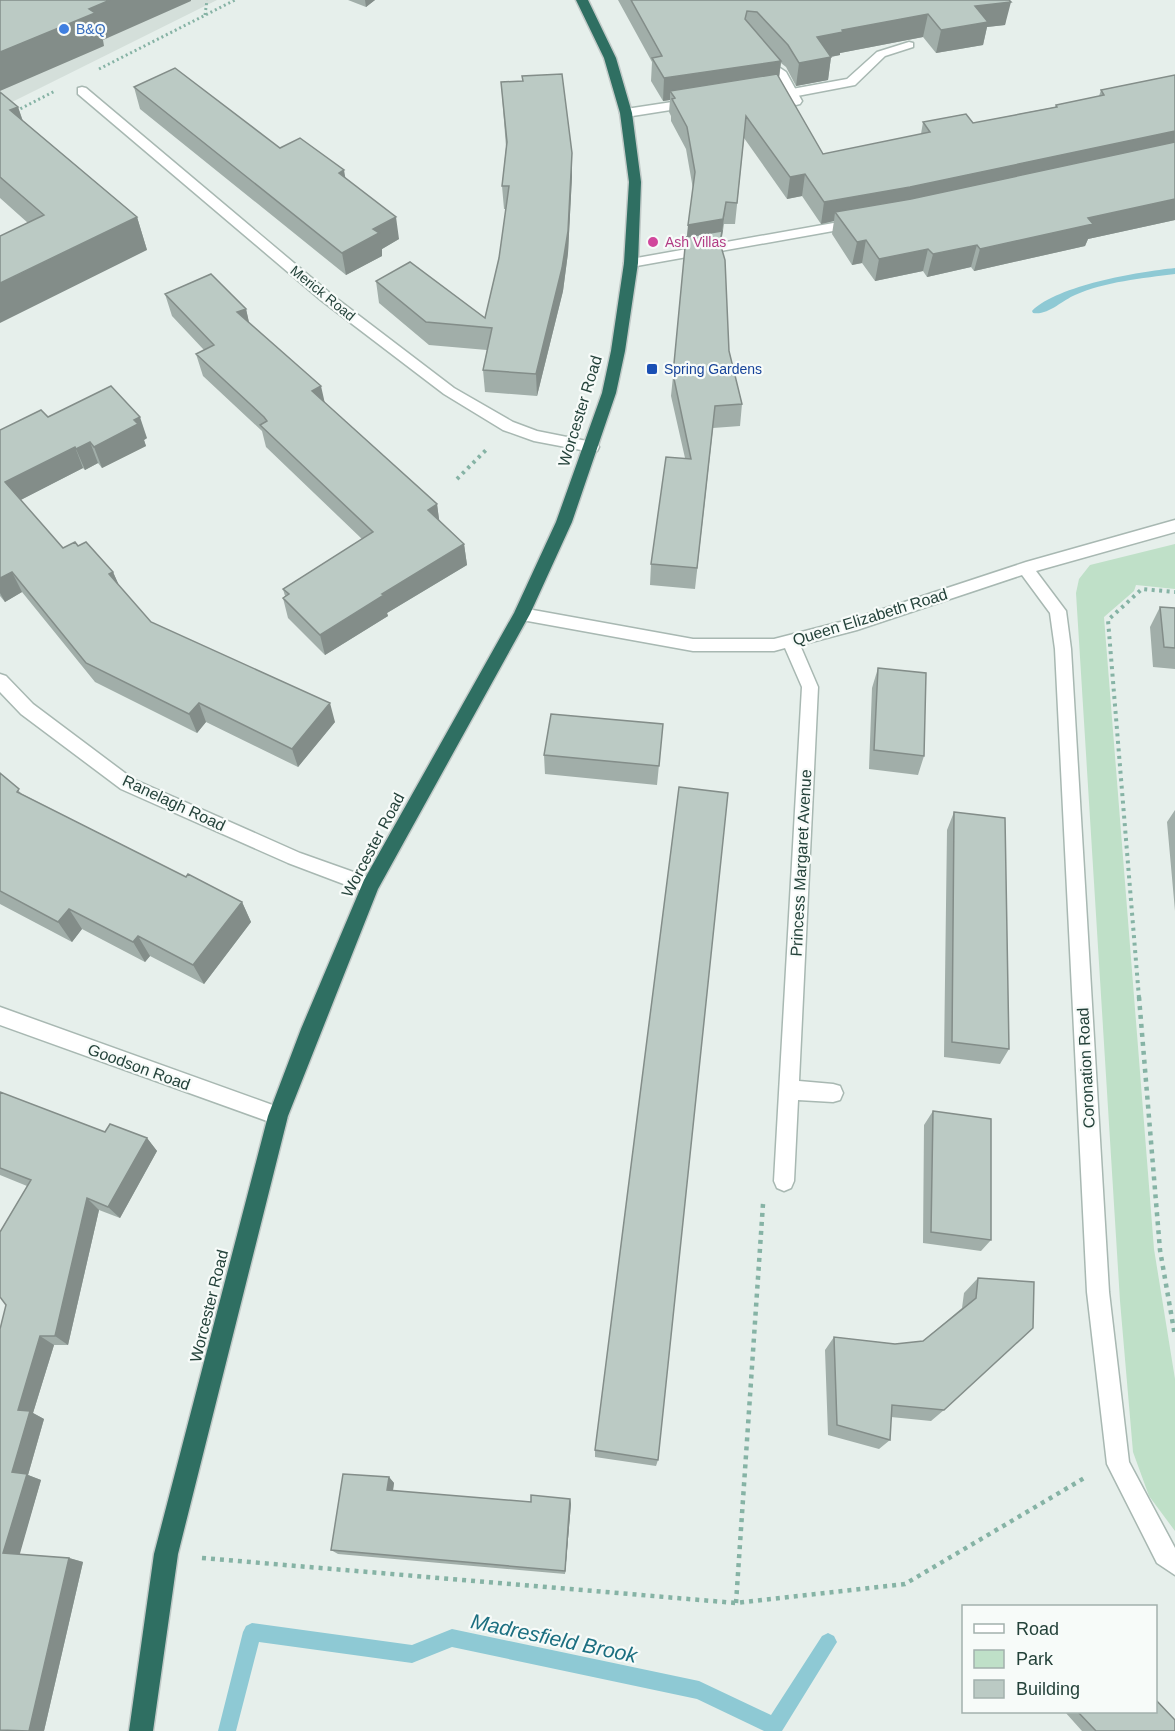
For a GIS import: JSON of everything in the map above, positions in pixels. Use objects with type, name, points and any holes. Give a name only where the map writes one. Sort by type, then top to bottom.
[{"type":"highway","name":"Worcester Road","points":[[141,1731],[166,1554],[278,1116],[370,886],[522,614],[564,522],[609,393],[618,351],[631,262],[635,182],[626,113],[610,58],[582,0]]},
{"type":"street","points":[[776,68],[789,93],[851,82],[881,54],[909,45]]},
{"type":"street","name":"Merick Road","points":[[82,91],[337,305],[448,392],[508,426],[534,436],[592,447]]},
{"type":"street","points":[[626,113],[708,100]]},
{"type":"street","points":[[631,262],[871,221]]},
{"type":"street","name":"Queen Elizabeth Road","points":[[522,614],[693,645],[774,645],[857,624],[1026,568],[1175,526]]},
{"type":"street","name":"Coronation Road","points":[[1026,568],[1058,611],[1063,649],[1098,1292],[1118,1464],[1165,1555],[1175,1563]]},
{"type":"street","name":"Princess Margaret Avenue","points":[[784,1181],[810,687],[790,641]]},
{"type":"street","name":"Ranelagh Road","points":[[0,681],[27,709],[127,784],[294,858],[370,886]]},
{"type":"street","name":"Goodson Road","points":[[0,1016],[278,1116]]},
{"type":"street","points":[[789,1090],[833,1093]]},
{"type":"path","points":[[205,16],[207,0]]},
{"type":"path","points":[[93,72],[235,0]]},
{"type":"path","points":[[10,114],[62,87]]},
{"type":"path","points":[[457,479],[508,426]]},
{"type":"path","points":[[1175,592],[1142,589],[1108,620],[1160,1250],[1175,1336]]},
{"type":"path","points":[[736,1603],[761,1206],[784,1181]]},
{"type":"path","points":[[166,1554],[736,1603],[905,1584],[1085,1478],[1118,1464]]},
{"type":"shaded area","name":"B&Q","points":[[0,0],[217,0],[0,108]]},
{"type":"green space","points":[[1175,544],[1175,589],[1136,585],[1134,591],[1104,617],[1154,1249],[1175,1379],[1175,1531],[1149,1496],[1133,1452],[1120,1301],[1076,593],[1079,579],[1090,565]]},
{"type":"building","points":[[0,0],[110,0],[89,9],[95,13],[0,52]]},
{"type":"building","points":[[631,0],[1009,0],[1011,2],[975,6],[988,22],[941,30],[928,14],[817,37],[831,57],[799,63],[788,45],[757,12],[747,11],[745,19],[781,61],[664,78],[652,58],[662,56]]},
{"type":"building","points":[[175,68],[280,148],[300,138],[344,170],[339,173],[396,217],[373,229],[379,233],[342,253],[134,87]]},
{"type":"building","points":[[562,74],[572,153],[568,231],[562,268],[536,374],[483,370],[492,328],[426,322],[376,281],[410,262],[485,318],[499,258],[509,186],[502,186],[507,142],[501,82],[523,81],[522,76]]},
{"type":"building","points":[[777,74],[823,154],[930,132],[923,122],[966,114],[973,123],[1057,107],[1056,105],[1104,95],[1101,90],[1175,75],[1175,131],[910,187],[824,202],[805,174],[790,177],[746,116],[737,203],[726,202],[723,219],[688,225],[695,172],[687,127],[670,91]]},
{"type":"building","points":[[0,92],[18,107],[10,110],[137,217],[0,283],[0,236],[44,215],[0,177]]},
{"type":"building","points":[[1175,142],[1175,199],[1088,218],[1093,224],[980,249],[977,245],[933,254],[928,249],[879,259],[866,240],[857,242],[835,212],[911,199]]},
{"type":"building","points":[[722,231],[720,243],[725,260],[729,351],[742,404],[715,406],[697,568],[651,564],[666,457],[691,459],[673,374],[686,237]]},
{"type":"building","points":[[211,274],[246,309],[237,312],[321,386],[312,391],[437,504],[428,510],[464,544],[320,635],[283,598],[289,594],[283,589],[373,532],[260,425],[267,421],[264,417],[196,354],[214,345],[165,294]]},
{"type":"building","points":[[111,386],[140,417],[134,420],[138,424],[94,447],[90,442],[76,449],[75,447],[5,482],[63,548],[75,542],[78,546],[86,542],[113,572],[109,574],[151,622],[330,703],[292,749],[199,703],[189,714],[86,663],[12,572],[0,578],[0,430],[41,410],[48,417]]},
{"type":"building","points":[[1160,607],[1175,608],[1175,648],[1164,647]]},
{"type":"building","points":[[878,668],[926,673],[924,756],[874,750]]},
{"type":"building","points":[[551,714],[663,724],[659,766],[544,755]]},
{"type":"building","points":[[0,773],[19,789],[17,792],[186,877],[188,874],[242,902],[193,965],[138,936],[133,942],[69,909],[58,922],[0,891]]},
{"type":"building","points":[[679,787],[728,793],[658,1460],[595,1450]]},
{"type":"building","points":[[954,812],[1005,818],[1009,1049],[952,1042]]},
{"type":"building","points":[[0,1092],[105,1132],[110,1124],[147,1138],[108,1207],[87,1198],[55,1336],[40,1336],[18,1410],[30,1411],[12,1472],[27,1474],[3,1553],[69,1558],[29,1731],[0,1730],[0,1329],[6,1305],[0,1297],[0,1232],[31,1180],[0,1168]]},
{"type":"building","points":[[933,1111],[991,1119],[991,1240],[931,1232]]},
{"type":"building","points":[[978,1278],[1034,1282],[1033,1328],[944,1410],[892,1405],[890,1440],[837,1425],[834,1337],[895,1344],[923,1341],[976,1298]]},
{"type":"building","points":[[343,1474],[389,1477],[387,1490],[531,1502],[531,1495],[570,1499],[565,1571],[331,1550]]},
{"type":"building","points":[[1157,1701],[1175,1720],[1175,1731],[1096,1731],[1079,1713],[1157,1713]]},
{"type":"waterway","points":[[1037,311],[1073,292],[1138,275],[1175,271]]},
{"type":"waterway","name":"Madresfield Brook","points":[[227,1731],[252,1632],[412,1654],[452,1638],[699,1690],[774,1726],[828,1642]]},
{"type":"place","name":"B&Q","points":[[64,29]]},
{"type":"place","name":"Ash Villas","points":[[653,242]]},
{"type":"place","name":"Spring Gardens","points":[[652,369]]}]
